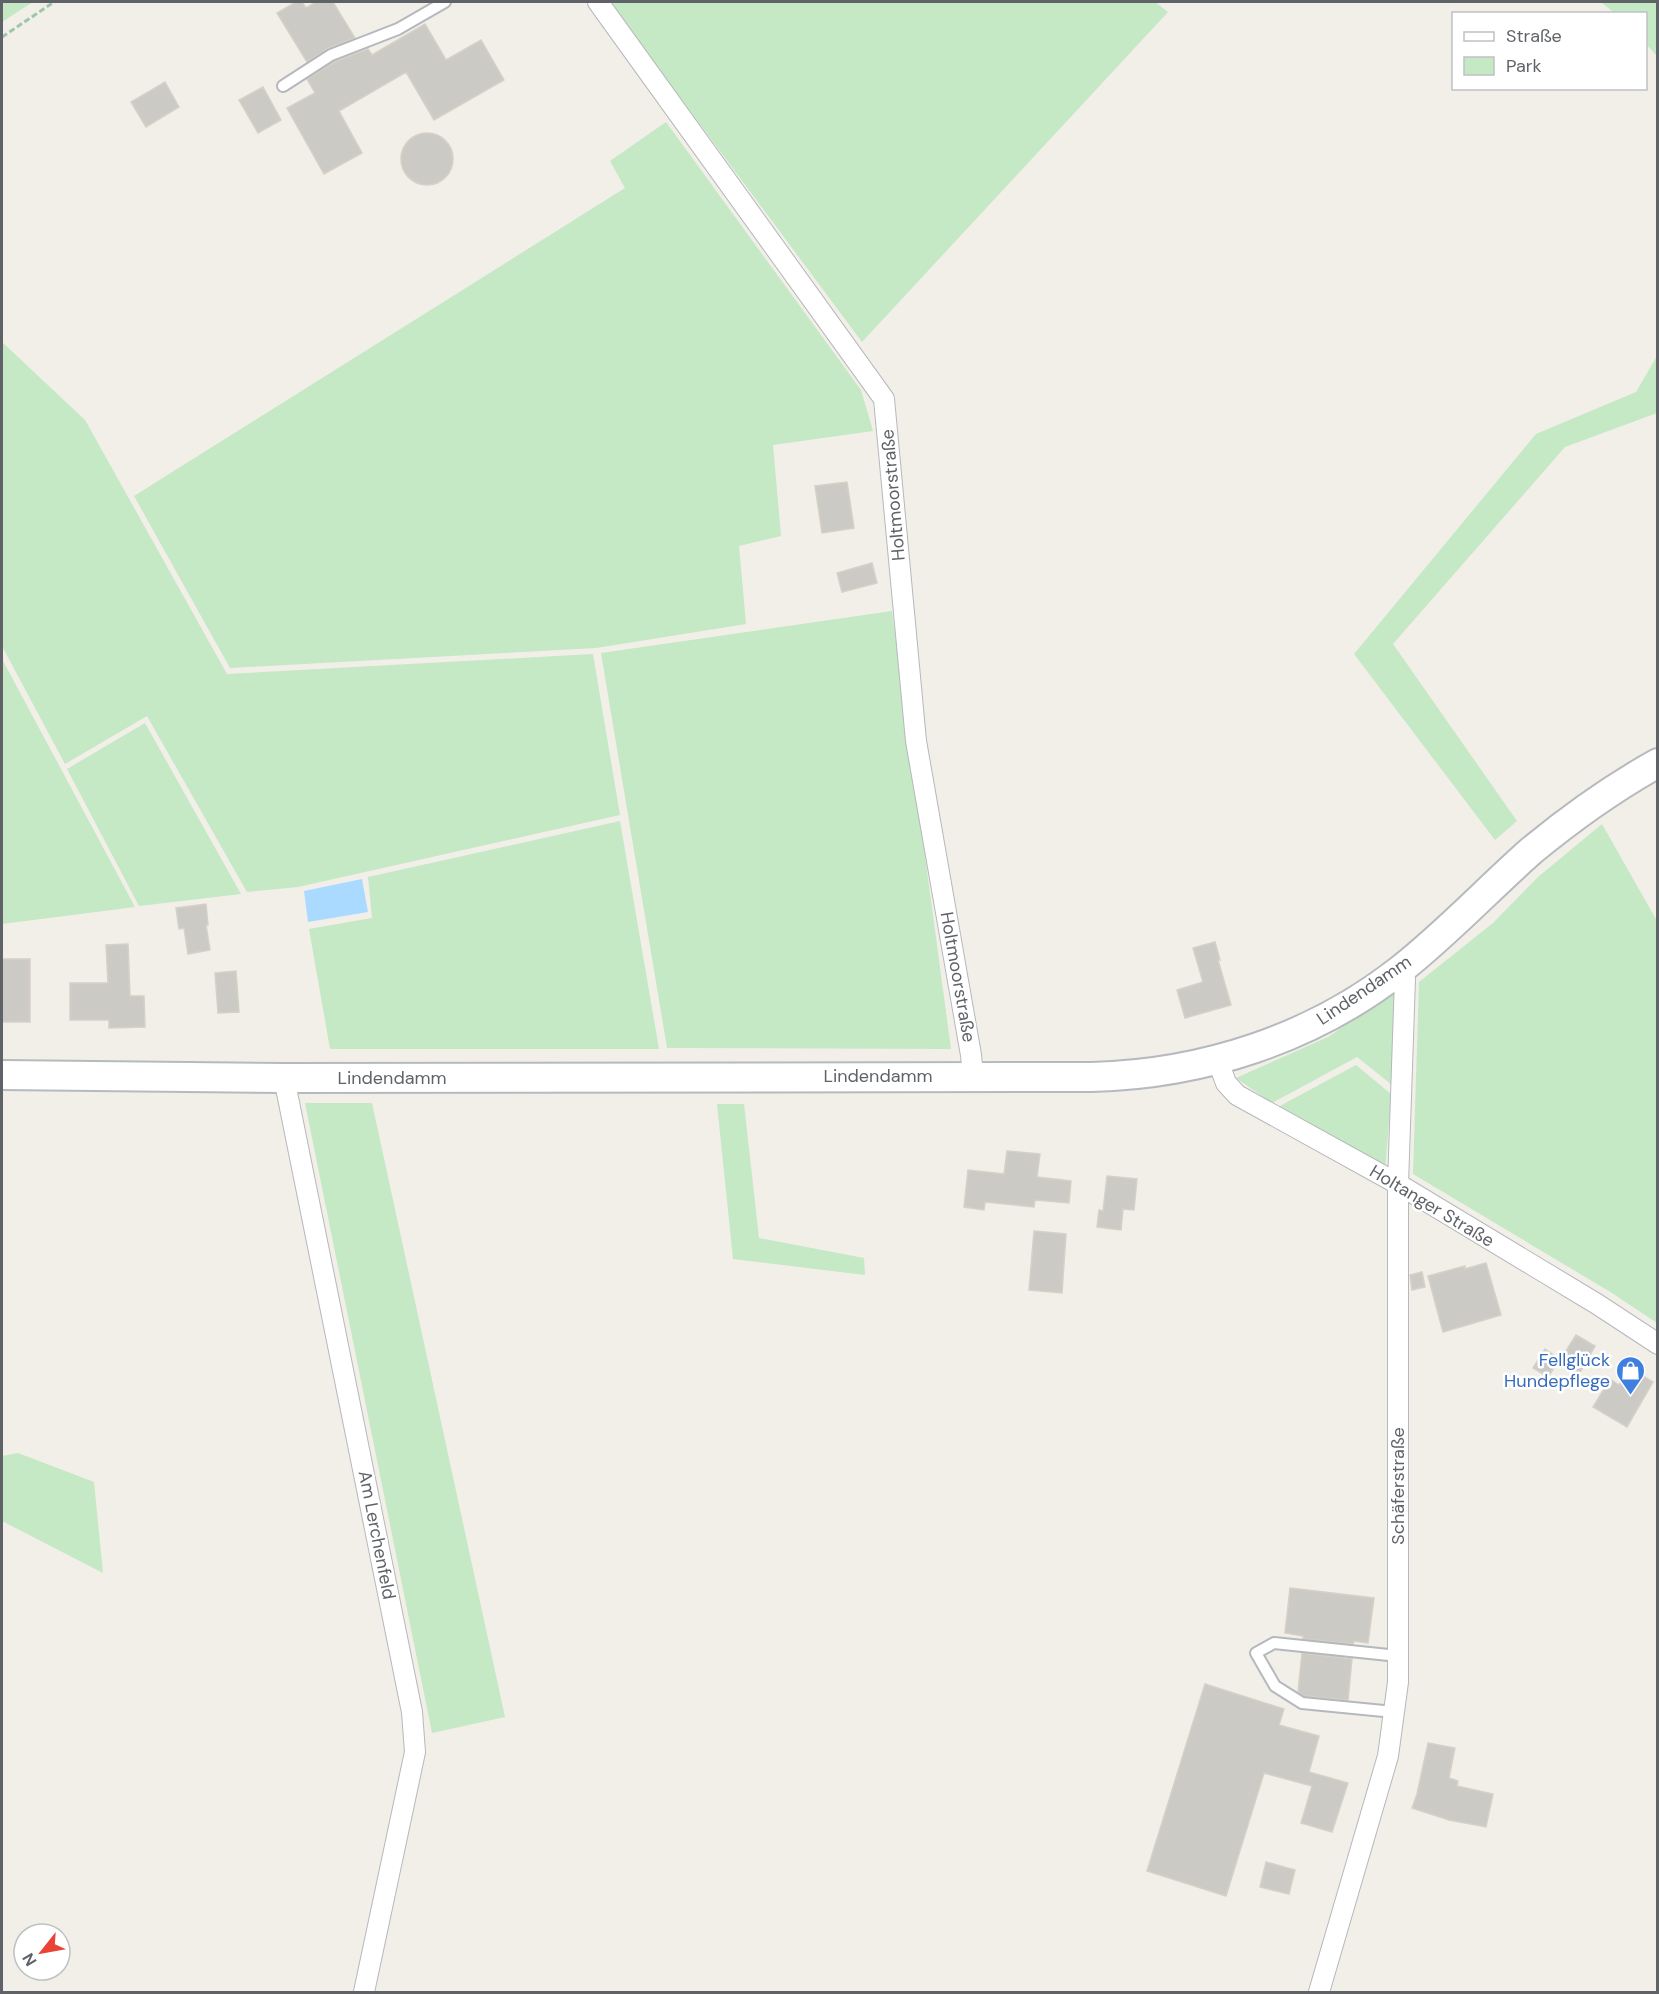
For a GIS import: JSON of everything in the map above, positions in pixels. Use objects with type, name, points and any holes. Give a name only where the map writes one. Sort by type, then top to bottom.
[{"type":"street","name":"Holtmoorstraße","points":[[598,2],[884,399],[916,741],[973,1076]]},
{"type":"street","name":"Lindendamm","points":[[2,1075],[284,1078],[1115,1076],[1156,1073],[1218,1061],[1281,1039],[1345,1007],[1400,970],[1532,851],[1582,811],[1658,763]]},
{"type":"street","name":"Schäferstraße","points":[[1319,1992],[1388,1756],[1398,1682],[1398,1184],[1405,979],[1400,970]]},
{"type":"street","name":"Holtanger Straße","points":[[1218,1061],[1226,1083],[1237,1095],[1398,1184],[1597,1304],[1658,1344]]},
{"type":"street","name":"Am Lerchenfeld","points":[[284,1078],[412,1712],[415,1752],[364,1992]]},
{"type":"lane","points":[[283,86],[332,55],[398,29],[446,2]]},
{"type":"lane","points":[[1394,1712],[1302,1703],[1275,1686],[1256,1653],[1274,1643],[1398,1656]]},
{"type":"path","points":[[2,37],[54,2]]},
{"type":"green space","points":[[2,2],[33,2],[2,22]]},
{"type":"green space","points":[[609,2],[1155,2],[1168,12],[862,342]]},
{"type":"green space","points":[[1601,2],[1657,2],[1657,56],[1647,45],[1647,12],[1613,12]]},
{"type":"green space","points":[[666,122],[861,390],[873,431],[773,445],[781,536],[739,546],[746,624],[596,648],[230,668],[134,496],[625,188],[610,161]]},
{"type":"green space","points":[[2,342],[85,420],[227,674],[593,654],[620,815],[298,887],[247,892],[147,716],[65,764],[2,646]]},
{"type":"green space","points":[[1657,356],[1657,413],[1565,447],[1393,644],[1517,821],[1495,840],[1354,654],[1536,434],[1636,392]]},
{"type":"green space","points":[[892,611],[951,1049],[667,1048],[601,653]]},
{"type":"green space","points":[[2,659],[135,907],[2,924]]},
{"type":"green space","points":[[145,723],[241,894],[139,906],[67,769]]},
{"type":"green space","points":[[620,821],[659,1049],[330,1049],[309,929],[372,918],[368,877]]},
{"type":"green space","points":[[1602,824],[1657,921],[1657,1323],[1612,1293],[1413,1174],[1419,982],[1493,923],[1538,877]]},
{"type":"green space","points":[[1394,992],[1392,1085],[1357,1057],[1272,1103],[1236,1078],[1328,1037]]},
{"type":"green space","points":[[1356,1065],[1391,1094],[1385,1172],[1278,1107]]},
{"type":"green space","points":[[305,1103],[372,1103],[505,1717],[432,1733]]},
{"type":"green space","points":[[717,1104],[744,1104],[759,1238],[864,1258],[865,1275],[733,1259]]},
{"type":"green space","points":[[18,1453],[94,1482],[103,1573],[2,1523],[2,1456]]},
{"type":"water","points":[[362,879],[368,912],[308,922],[304,891]]},
{"type":"building","points":[[296,2],[302,2],[306,8],[316,2],[333,2],[355,38],[328,48],[307,62],[277,13]]},
{"type":"building","points":[[425,24],[446,60],[481,40],[504,80],[434,120],[406,72],[339,111],[362,153],[324,174],[287,108],[315,93],[307,79],[334,62],[368,49],[372,55]]},
{"type":"building","points":[[165,82],[179,107],[146,127],[131,102]]},
{"type":"building","points":[[263,87],[281,120],[258,133],[239,100]]},
{"type":"building","points":[[422,133],[432,133],[446,140],[453,159],[446,178],[432,185],[422,185],[412,181],[405,174],[401,164],[401,154],[405,144],[412,137]]},
{"type":"building","points":[[847,482],[854,528],[822,533],[815,486]]},
{"type":"building","points":[[872,563],[877,583],[842,592],[837,573]]},
{"type":"building","points":[[206,904],[208,925],[206,925],[210,950],[188,954],[184,928],[179,929],[176,908]]},
{"type":"building","points":[[1215,942],[1231,1005],[1185,1018],[1177,990],[1203,982],[1193,948]]},
{"type":"building","points":[[128,944],[130,996],[144,996],[145,1027],[109,1028],[109,1020],[70,1020],[70,983],[108,983],[106,945]]},
{"type":"building","points":[[2,959],[30,959],[30,1022],[2,1022]]},
{"type":"building","points":[[236,971],[239,1012],[218,1013],[215,973]]},
{"type":"building","points":[[1007,1151],[1040,1154],[1037,1177],[1071,1181],[1069,1203],[1035,1200],[1034,1207],[985,1202],[984,1210],[964,1207],[968,1170],[1004,1174]]},
{"type":"building","points":[[1107,1176],[1137,1179],[1134,1210],[1123,1209],[1121,1230],[1097,1227],[1099,1210],[1103,1211]]},
{"type":"building","points":[[1034,1231],[1066,1234],[1062,1293],[1029,1290]]},
{"type":"building","points":[[1486,1263],[1501,1315],[1443,1332],[1428,1276]]},
{"type":"building","points":[[1422,1272],[1425,1287],[1412,1290],[1410,1275]]},
{"type":"building","points":[[1576,1335],[1595,1346],[1579,1374],[1559,1362]]},
{"type":"building","points":[[1545,1349],[1560,1359],[1548,1377],[1533,1368]]},
{"type":"building","points":[[1630,1368],[1653,1382],[1627,1427],[1593,1407],[1610,1379],[1619,1385]]},
{"type":"building","points":[[1290,1588],[1374,1598],[1368,1643],[1354,1641],[1353,1644],[1303,1639],[1303,1636],[1285,1633]]},
{"type":"building","points":[[1302,1653],[1352,1659],[1348,1700],[1304,1696],[1298,1692]]},
{"type":"building","points":[[1205,1684],[1284,1709],[1279,1725],[1319,1736],[1309,1772],[1348,1783],[1332,1832],[1301,1823],[1312,1786],[1264,1773],[1226,1896],[1147,1871]]},
{"type":"building","points":[[1428,1743],[1455,1748],[1449,1778],[1458,1781],[1457,1786],[1493,1794],[1486,1827],[1449,1820],[1412,1808]]},
{"type":"building","points":[[1266,1862],[1295,1870],[1289,1894],[1260,1887]]},
{"type":"place","name":"Fellglück Hundepflege","points":[[1631,1396]]}]
